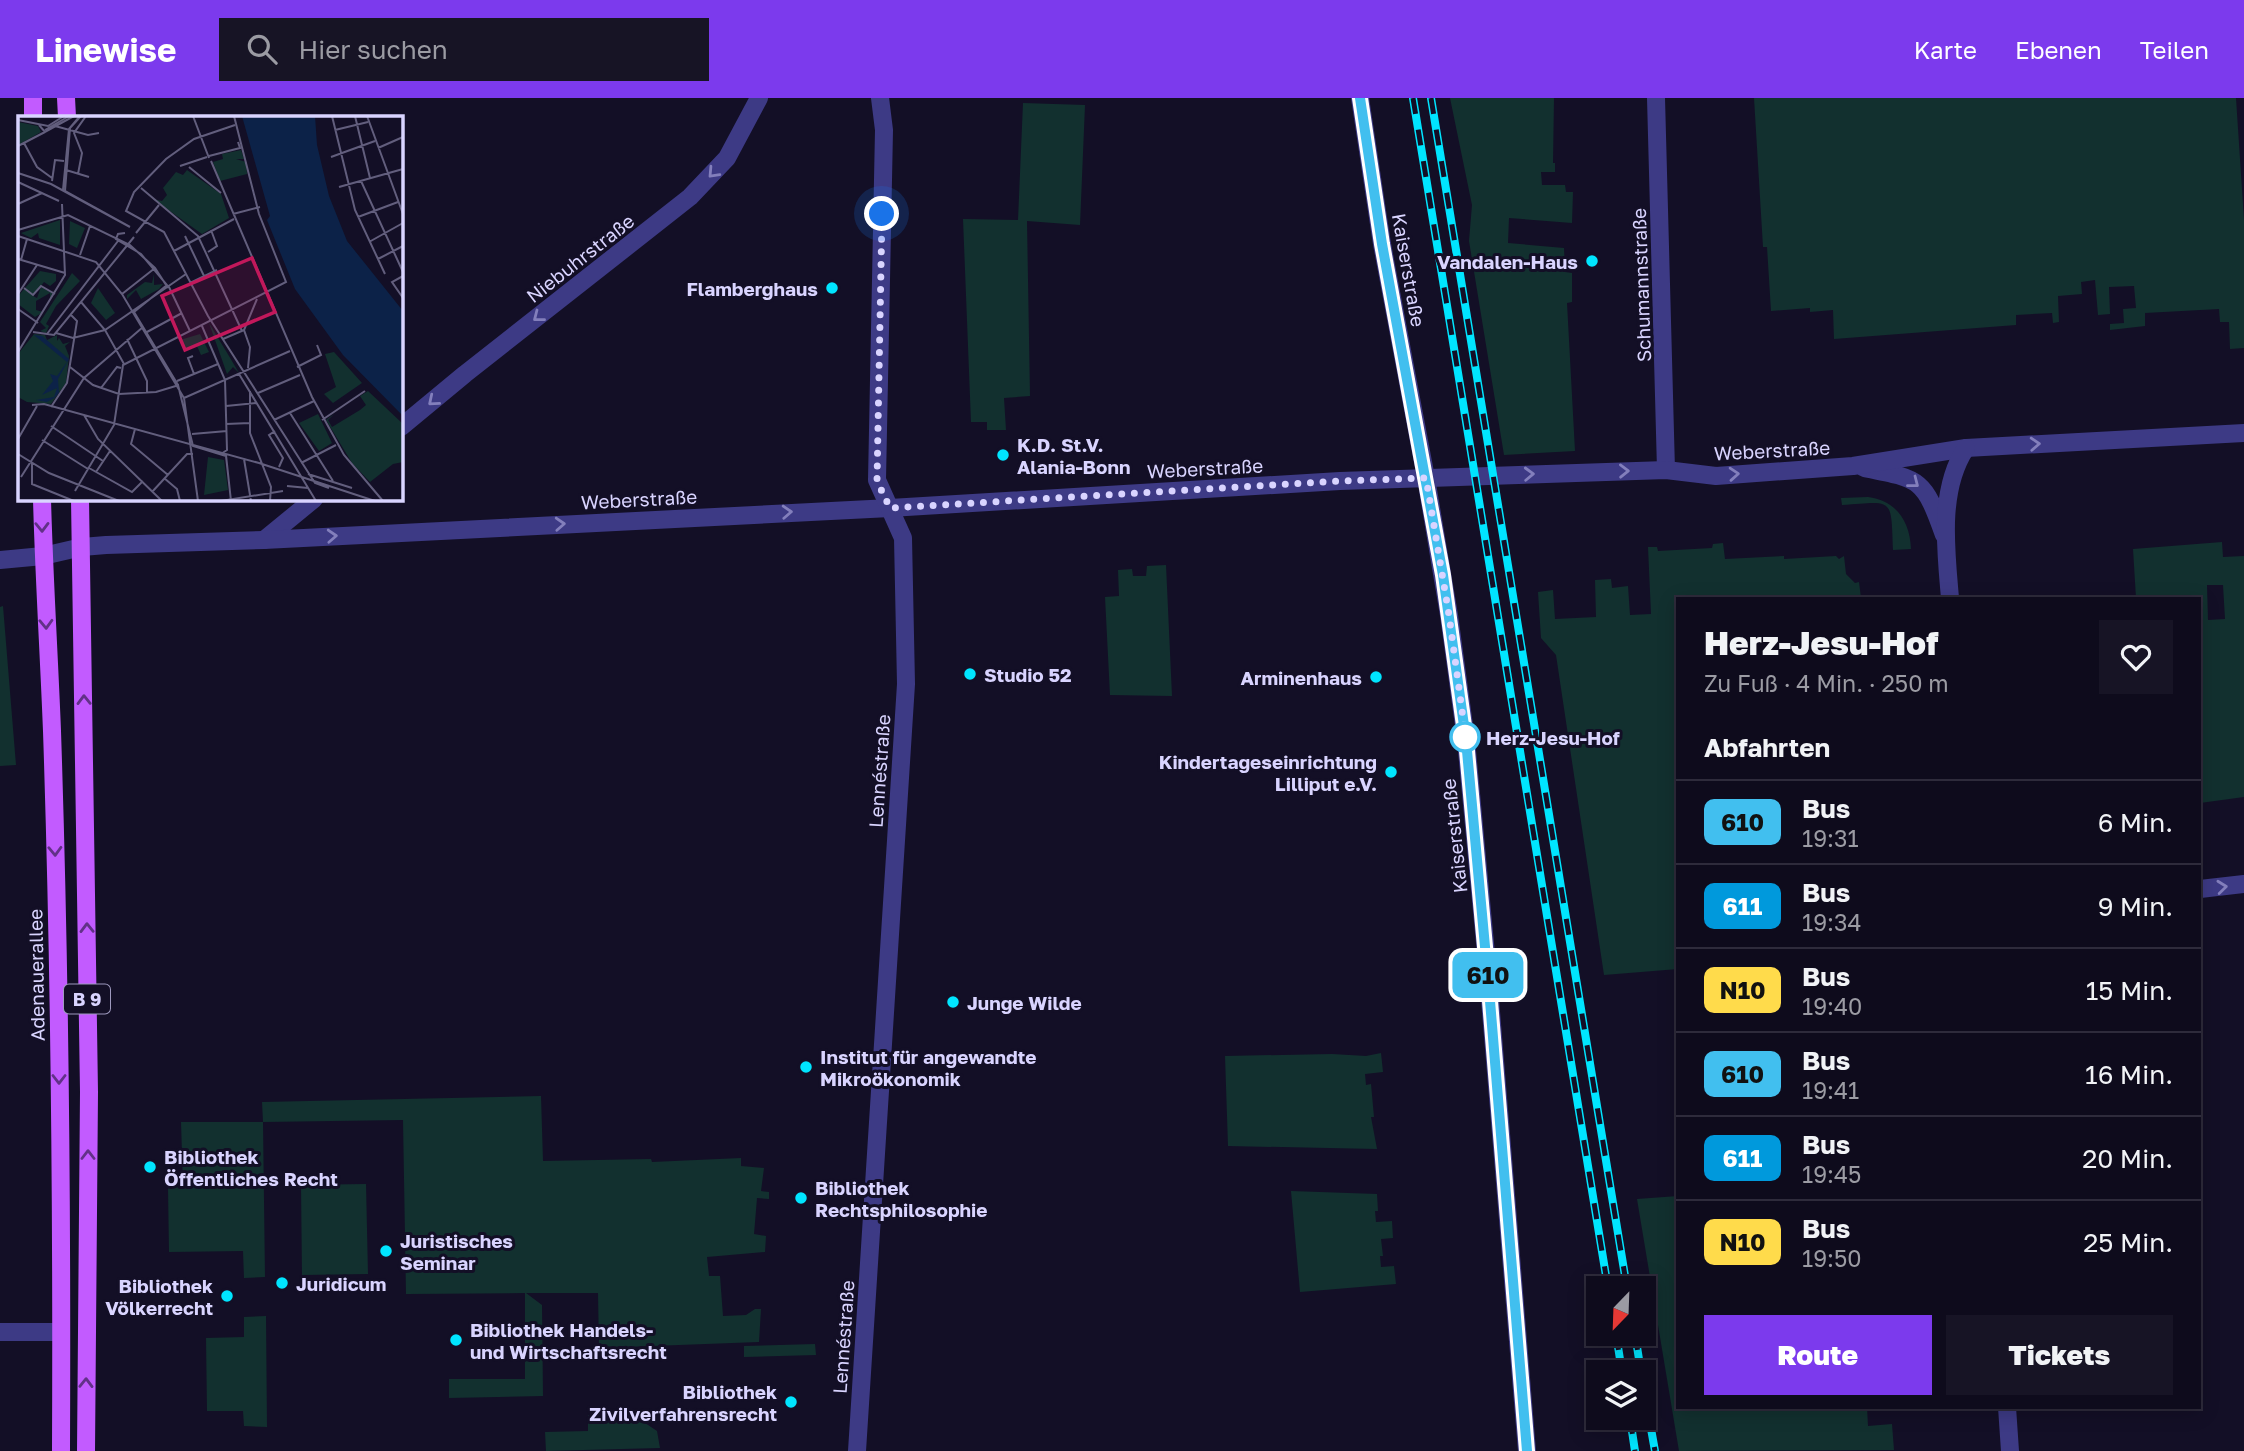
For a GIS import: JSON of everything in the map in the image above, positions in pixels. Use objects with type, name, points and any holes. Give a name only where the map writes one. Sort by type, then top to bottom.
[{"type":"main road","points":[[33,98],[33,116]]},
{"type":"main road","points":[[66,98],[67,116]]},
{"type":"main road","name":"Adenauerallee","points":[[42,500],[57,922],[61,1451]]},
{"type":"main road","name":"B 9","points":[[80,500],[89,1092],[86,1451]]},
{"type":"street","name":"Niebuhrstraße","points":[[402,427],[690,197],[727,158],[759,98]]},
{"type":"street","name":"Lennéstraße","points":[[856,1451],[906,684],[903,538],[877,481],[876,466],[884,130],[880,98]]},
{"type":"street","name":"Kaiserstraße","points":[[1360,98],[1382,244],[1449,615],[1467,752],[1527,1451]]},
{"type":"street","name":"Schumannstraße","points":[[1656,98],[1666,470]]},
{"type":"street","name":"Weberstraße","points":[[0,560],[43,556],[82,547],[890,508],[1339,481],[1666,470],[1716,476],[1853,466],[1966,448],[2244,433]]},
{"type":"street","points":[[1950,597],[1945,538],[1952,480],[1957,462],[1966,448]]},
{"type":"street","points":[[1853,466],[1905,476],[1920,485],[1931,501],[1945,538]]},
{"type":"street","points":[[264,540],[313,500]]},
{"type":"street","points":[[2201,889],[2244,884]]},
{"type":"street","points":[[0,1332],[61,1332]]},
{"type":"street","points":[[2007,1409],[2010,1451]]},
{"type":"green space","points":[[1450,98],[1554,98],[1555,172],[1541,172],[1542,185],[1565,185],[1566,192],[1573,192],[1572,223],[1509,218],[1508,243],[1564,248],[1565,272],[1572,273],[1572,302],[1567,303],[1575,451],[1504,455],[1469,241],[1472,205]]},
{"type":"green space","points":[[1754,98],[2236,98],[2244,220],[2244,348],[2230,349],[2229,322],[2220,322],[2219,309],[2145,313],[2145,326],[2110,330],[2110,324],[2124,323],[2123,309],[2136,308],[2134,286],[2109,287],[2110,314],[2098,315],[2095,280],[2081,282],[2082,294],[2058,296],[2059,322],[2053,323],[2052,313],[2016,315],[2016,325],[1834,339],[1833,310],[1810,312],[1810,308],[1771,311],[1767,247],[1763,247]]},
{"type":"green space","points":[[1023,103],[1085,105],[1080,225],[1027,221],[1030,396],[1004,398],[1006,430],[987,430],[987,422],[971,422],[963,219],[1018,220]]},
{"type":"green space","points":[[1868,497],[1887,503],[1900,514],[1908,530],[1911,549],[1893,550],[1892,520],[1886,506],[1872,503],[1842,505],[1841,498]]},
{"type":"green space","points":[[2222,542],[2223,557],[2244,556],[2244,797],[2201,803],[2201,597],[2136,597],[2133,549]],"holes":[[[2207,585],[2223,585],[2225,619],[2208,620]]]},
{"type":"green space","points":[[1723,543],[1725,559],[1836,556],[1839,559],[1844,556],[1846,574],[1855,583],[1859,582],[1861,597],[1676,597],[1676,969],[1604,975],[1556,655],[1541,638],[1538,592],[1553,590],[1555,619],[1596,617],[1595,580],[1611,579],[1612,588],[1628,586],[1630,615],[1651,614],[1648,547],[1657,547],[1658,551],[1712,548],[1713,544]]},
{"type":"green space","points":[[1166,565],[1172,696],[1110,695],[1105,597],[1119,596],[1118,570],[1132,569],[1133,576],[1146,576],[1147,566]]},
{"type":"green space","points":[[3,606],[16,765],[0,766],[0,607]]},
{"type":"green space","points":[[1381,1053],[1383,1072],[1365,1074],[1366,1085],[1371,1084],[1374,1117],[1371,1117],[1377,1149],[1228,1146],[1225,1056],[1366,1056]]},
{"type":"green space","points":[[541,1096],[543,1161],[651,1159],[652,1162],[741,1158],[741,1166],[764,1168],[761,1191],[769,1192],[769,1199],[757,1198],[754,1234],[766,1236],[765,1252],[707,1257],[709,1276],[720,1276],[723,1316],[746,1315],[755,1309],[761,1309],[759,1342],[599,1348],[598,1293],[526,1293],[542,1305],[543,1396],[449,1398],[449,1379],[525,1379],[525,1293],[406,1294],[403,1120],[263,1122],[262,1102]]},
{"type":"green space","points":[[181,1122],[263,1122],[265,1277],[244,1278],[243,1251],[169,1252],[168,1188],[183,1186]]},
{"type":"green space","points":[[366,1184],[368,1274],[302,1275],[301,1185]]},
{"type":"green space","points":[[1291,1191],[1377,1194],[1376,1222],[1392,1221],[1393,1238],[1381,1239],[1381,1267],[1394,1266],[1396,1284],[1300,1292]]},
{"type":"green space","points":[[1676,1196],[1676,1409],[1867,1409],[1868,1426],[1892,1424],[1894,1450],[1679,1451],[1656,1313],[1656,1276],[1650,1276],[1637,1199]]},
{"type":"green space","points":[[266,1316],[267,1427],[244,1426],[243,1411],[207,1411],[206,1338],[244,1337],[244,1317]]},
{"type":"green space","points":[[815,1344],[816,1355],[744,1357],[744,1346]]},
{"type":"green space","points":[[588,1415],[595,1415],[596,1422],[645,1423],[657,1431],[660,1448],[546,1451],[545,1432],[588,1431]]},
{"type":"railway","points":[[1413,98],[1606,1276]]},
{"type":"railway","points":[[1431,98],[1625,1276]]},
{"type":"railway","points":[[1618,1346],[1620,1360]]},
{"type":"railway","points":[[1637,1346],[1639,1360]]},
{"type":"railway","points":[[1632,1430],[1635,1451]]},
{"type":"railway","points":[[1651,1430],[1655,1451]]},
{"type":"bus line","name":"610","points":[[1360,98],[1382,244],[1443,575],[1466,740],[1520,1336],[1527,1451]]},
{"type":"place","name":"Vandalen-Haus","points":[[1592,261]]},
{"type":"place","name":"Flamberghaus","points":[[832,288]]},
{"type":"place","name":"K.D. St.V. Alania-Bonn","points":[[1003,455]]},
{"type":"place","name":"Studio 52","points":[[970,674]]},
{"type":"place","name":"Arminenhaus","points":[[1376,677]]},
{"type":"place","name":"Herz-Jesu-Hof","points":[[1465,737]]},
{"type":"place","name":"Kindertageseinrichtung Lilliput e.V.","points":[[1391,772]]},
{"type":"place","name":"Junge Wilde","points":[[953,1002]]},
{"type":"place","name":"Institut für angewandte Mikroökonomik","points":[[806,1067]]},
{"type":"place","name":"Bibliothek Öffentliches Recht","points":[[150,1167]]},
{"type":"place","name":"Bibliothek Rechtsphilosophie","points":[[801,1198]]},
{"type":"place","name":"Juristisches Seminar","points":[[386,1251]]},
{"type":"place","name":"Juridicum","points":[[282,1283]]},
{"type":"place","name":"Bibliothek Völkerrecht","points":[[227,1296]]},
{"type":"place","name":"Bibliothek Handels- und Wirtschaftsrecht","points":[[456,1340]]},
{"type":"place","name":"Bibliothek Zivilverfahrensrecht","points":[[791,1402]]},
{"type":"route","points":[[882,214],[877,481],[890,508],[1426,478],[1466,740],[1465,737]]}]
